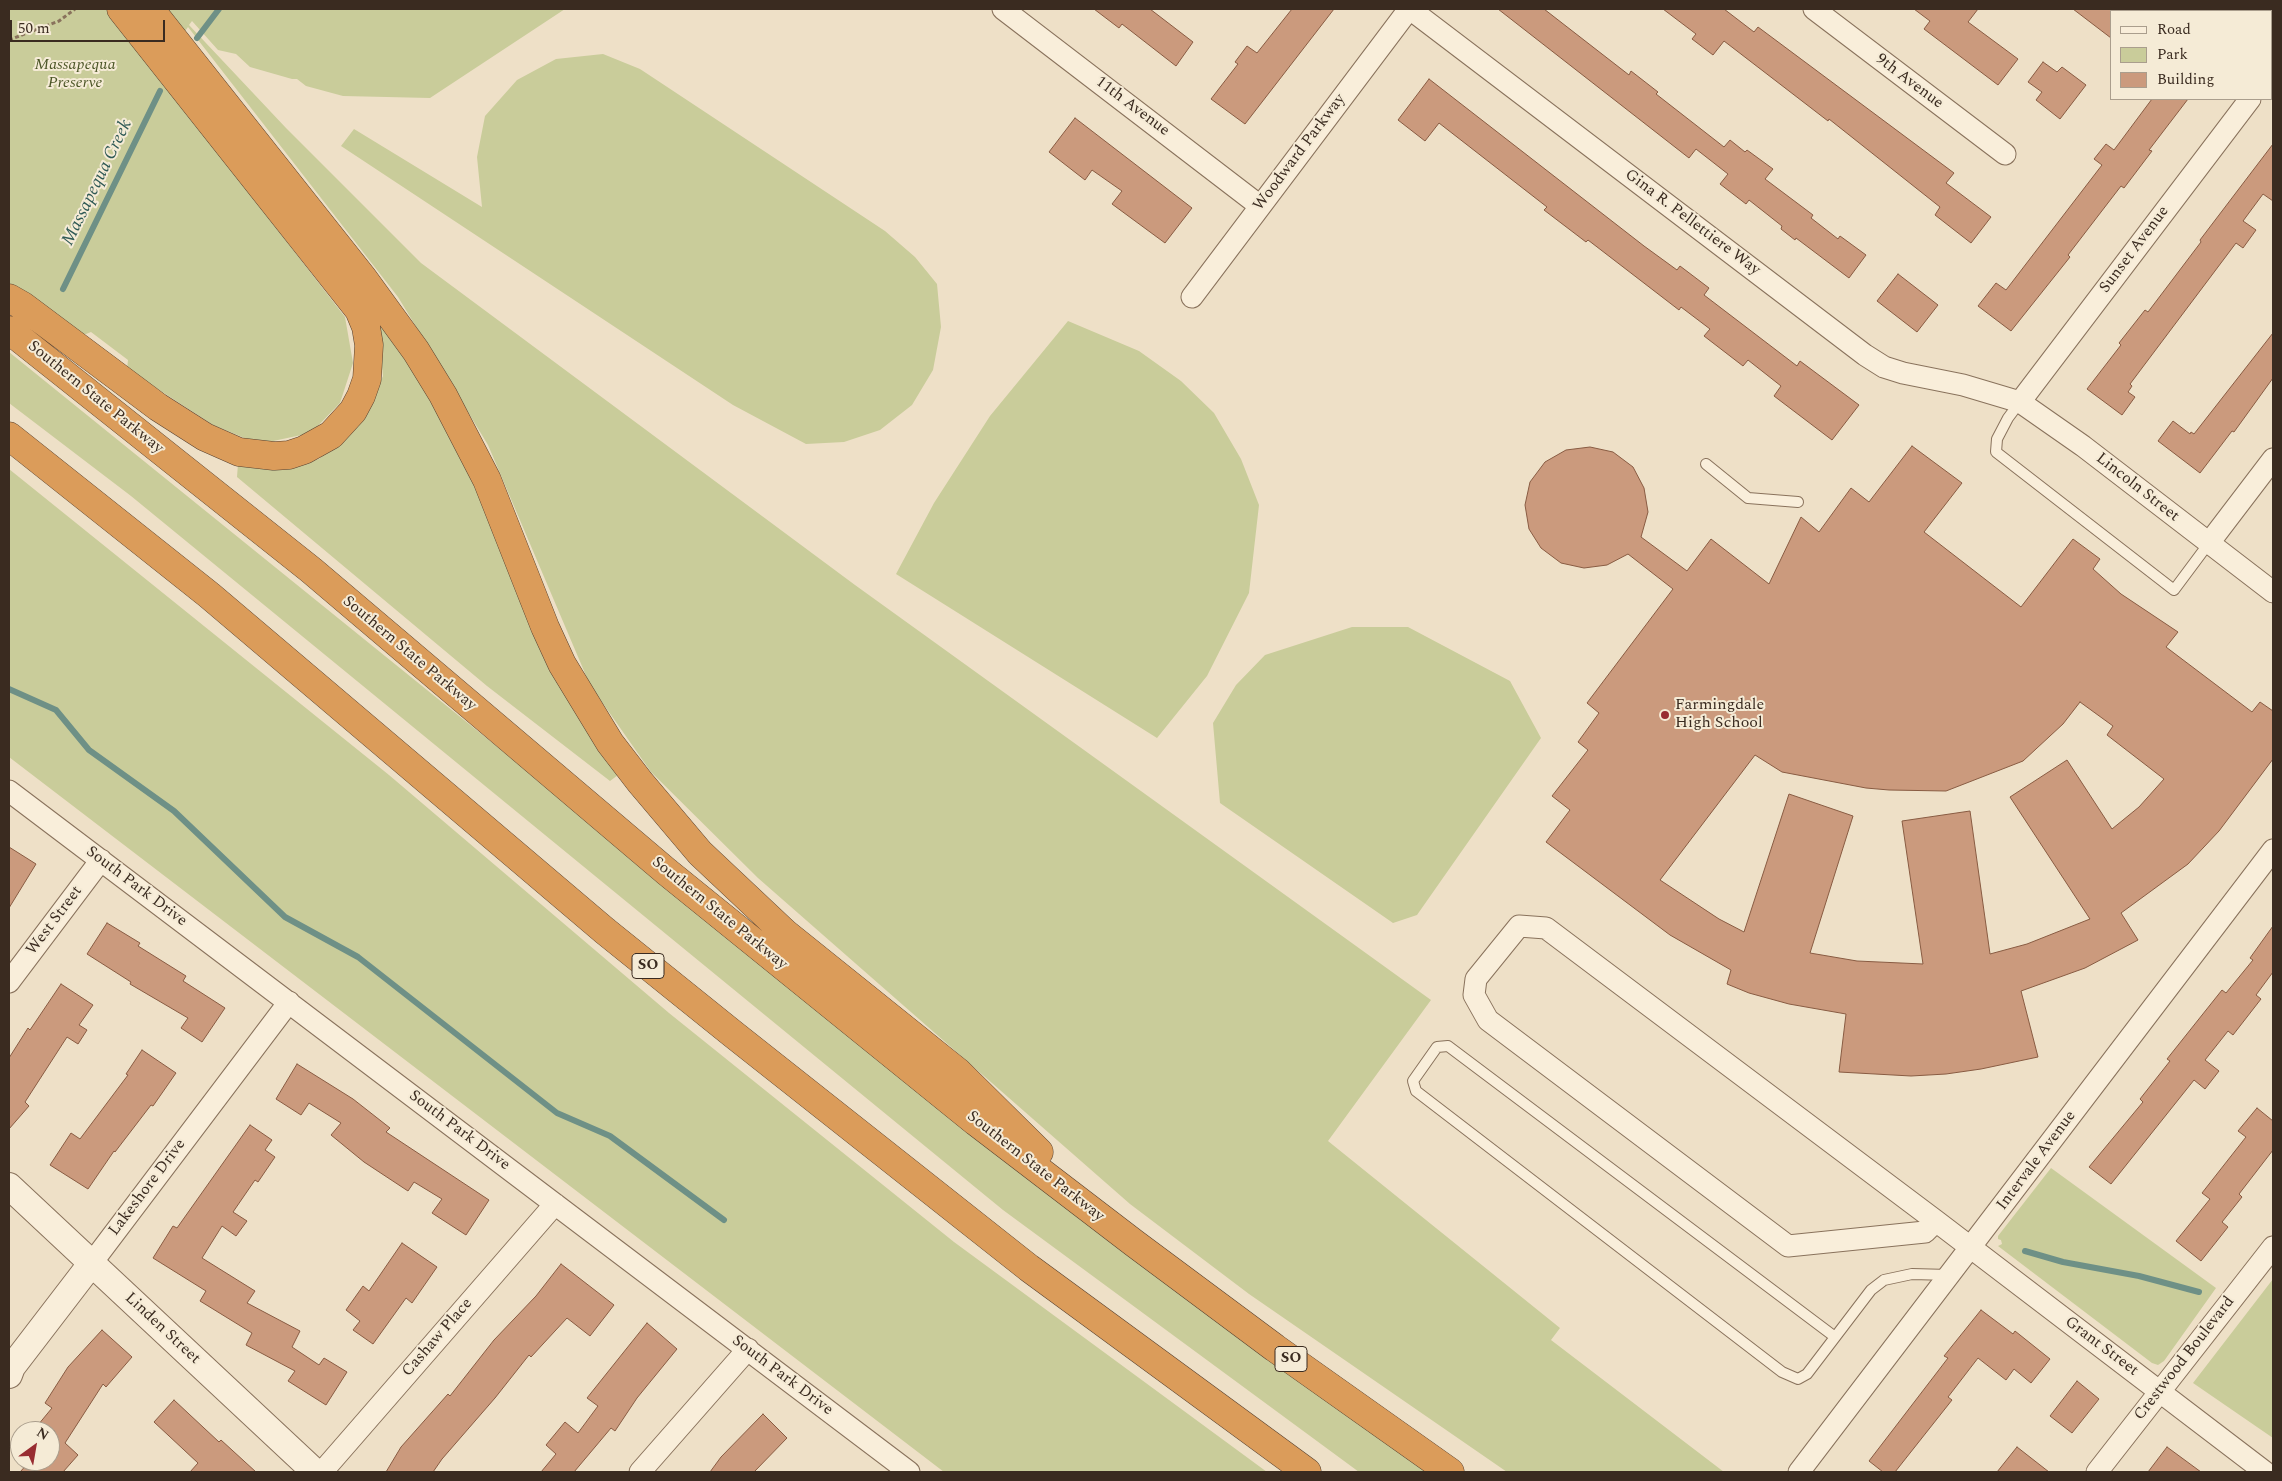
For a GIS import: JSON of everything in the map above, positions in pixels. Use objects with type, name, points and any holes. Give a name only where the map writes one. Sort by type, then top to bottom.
[{"type":"highway","points":[[9,298],[23,306],[158,407],[204,437],[240,452],[274,456],[289,455],[304,450],[331,434],[353,411],[361,396],[367,379],[369,344],[366,327],[359,310],[121,9]]},
{"type":"highway","points":[[150,9],[363,278],[416,351],[443,395],[488,480],[545,626],[562,664],[610,743],[651,797],[700,853],[785,933],[958,1072],[1134,1243]]},
{"type":"highway","name":"Southern State Parkway","points":[[9,330],[311,570],[690,891],[976,1122],[1275,1348],[1450,1472]]},
{"type":"highway","name":"SO","points":[[9,436],[209,595],[597,925],[733,1034],[1029,1268],[1306,1472]]},
{"type":"street","name":"11th Avenue","points":[[1003,9],[1260,206]]},
{"type":"street","name":"Woodward Parkway","points":[[1192,296],[1409,9]]},
{"type":"street","name":"Gina R. Pellettiere Way","points":[[1409,9],[1884,368],[1963,384],[1994,394]]},
{"type":"street","name":"9th Avenue","points":[[1814,9],[2004,154]]},
{"type":"street","name":"Sunset Avenue","points":[[2020,402],[2249,100]]},
{"type":"street","name":"Lincoln Street","points":[[1994,394],[2020,402],[2083,446],[2273,592]]},
{"type":"street","points":[[2210,543],[2273,459]]},
{"type":"street","name":"South Park Drive","points":[[9,791],[910,1472]]},
{"type":"street","name":"Intervale Avenue","points":[[1800,1472],[2273,850]]},
{"type":"street","name":"West Street","points":[[9,982],[101,860]]},
{"type":"street","name":"Grant Street","points":[[1936,1221],[1925,1232],[1788,1246],[1488,1020],[1474,995],[1476,979],[1519,926],[1546,928],[1936,1221],[2265,1472]]},
{"type":"street","name":"Lakeshore Drive","points":[[9,1375],[12,1367],[289,1002]]},
{"type":"street","name":"Linden Street","points":[[9,1186],[314,1472]]},
{"type":"street","name":"Cashaw Place","points":[[322,1472],[555,1204]]},
{"type":"street","name":"Crestwood Boulevard","points":[[2097,1472],[2273,1247]]},
{"type":"street","points":[[640,1472],[748,1349]]},
{"type":"lane","points":[[2020,402],[2008,418],[1997,439],[1996,452],[2174,590],[2210,543]]},
{"type":"lane","points":[[1706,464],[1748,498],[1798,502]]},
{"type":"lane","points":[[1835,1337],[1448,1046],[1437,1047],[1412,1081],[1416,1091],[1782,1372],[1798,1379],[1807,1374],[1871,1290],[1884,1280],[1912,1274],[1950,1275]]},
{"type":"path","points":[[9,40],[59,21],[75,9]]},
{"type":"green space","name":"Massapequa Preserve","points":[[9,9],[565,9],[430,98],[343,96],[306,86],[297,79],[250,67],[236,54],[218,50],[192,21],[189,25],[286,128],[421,263],[855,585],[1431,1000],[1328,1141],[1560,1328],[1551,1340],[1724,1472],[1507,1472],[1249,1294],[1130,1204],[758,878],[651,772],[590,685],[488,445],[398,297],[188,27],[156,73],[345,317],[353,363],[340,403],[311,433],[259,444],[213,425],[127,369],[128,360],[91,332],[81,336],[9,285]]},
{"type":"green space","points":[[603,54],[640,69],[885,231],[915,257],[937,284],[941,327],[933,370],[912,405],[880,430],[844,442],[806,444],[733,405],[341,146],[354,129],[482,207],[477,157],[485,116],[517,80],[556,59]]},
{"type":"green space","points":[[370,304],[398,346],[446,427],[618,775],[610,781],[487,686],[237,477],[238,464],[275,470],[319,459],[359,424],[383,376],[379,341]]},
{"type":"green space","points":[[1068,321],[1139,351],[1181,381],[1214,413],[1241,459],[1259,505],[1249,593],[1207,676],[1157,738],[896,574],[934,503],[990,416]]},
{"type":"green space","points":[[9,352],[986,1142],[1434,1472],[1359,1472],[1003,1210],[131,496],[9,403]]},
{"type":"green space","points":[[9,469],[389,775],[669,1013],[954,1242],[1267,1472],[944,1472],[9,757]]},
{"type":"green space","points":[[1352,627],[1408,627],[1510,681],[1541,738],[1417,915],[1393,923],[1220,803],[1213,723],[1236,685],[1265,655]]},
{"type":"green space","points":[[2051,1168],[2216,1288],[2164,1361],[2158,1365],[2152,1363],[1998,1246],[2002,1244],[1998,1236]]},
{"type":"green space","points":[[2273,1279],[2273,1438],[2193,1383]]},
{"type":"building","points":[[1094,9],[1150,9],[1193,42],[1176,66],[1122,24],[1119,28]]},
{"type":"building","points":[[1292,9],[1334,9],[1245,124],[1211,99],[1238,64],[1235,62],[1247,46],[1257,53]]},
{"type":"building","points":[[1498,9],[1544,9],[1629,75],[1631,71],[1658,92],[1656,94],[1724,147],[1730,140],[1745,152],[1747,150],[1773,169],[1765,179],[1813,215],[1811,218],[1838,239],[1840,236],[1866,255],[1849,278],[1796,238],[1795,240],[1781,229],[1782,226],[1749,200],[1746,204],[1720,184],[1728,174],[1696,149],[1689,158]]},
{"type":"building","points":[[1663,9],[1724,9],[1754,32],[1758,27],[1954,173],[1946,183],[1991,217],[1971,243],[1935,215],[1940,207],[1829,119],[1828,121],[1724,41],[1713,55],[1692,39],[1696,34]]},
{"type":"building","points":[[1914,9],[1978,9],[1968,22],[2018,59],[1998,85],[1924,29],[1930,21]]},
{"type":"building","points":[[2073,9],[2111,9],[2110,37]]},
{"type":"building","points":[[2043,62],[2057,72],[2062,67],[2086,85],[2060,119],[2036,100],[2042,92],[2028,82]]},
{"type":"building","points":[[1429,79],[1644,246],[1677,270],[1680,266],[1709,288],[1704,295],[1797,366],[1800,361],[1859,405],[1832,440],[1774,396],[1781,386],[1748,360],[1743,366],[1704,336],[1710,329],[1681,307],[1679,310],[1588,240],[1586,242],[1544,210],[1547,207],[1439,123],[1425,141],[1398,120]]},
{"type":"building","points":[[2151,100],[2187,100],[2149,150],[2152,151],[2124,188],[2121,186],[2068,255],[2070,257],[2011,331],[1978,306],[1996,283],[2006,290],[2102,165],[2094,159],[2106,144],[2114,150]]},
{"type":"building","points":[[1075,118],[1192,208],[1165,243],[1112,204],[1122,191],[1092,170],[1085,180],[1049,152]]},
{"type":"building","points":[[2273,144],[2273,201],[2263,194],[2243,221],[2256,230],[2243,248],[2236,243],[2130,384],[2132,386],[2128,392],[2135,397],[2122,415],[2087,389],[2121,345],[2119,343],[2145,310],[2148,312]]},
{"type":"building","points":[[1898,274],[1938,305],[1917,332],[1877,301]]},
{"type":"building","points":[[2273,333],[2273,378],[2234,432],[2232,431],[2200,473],[2158,441],[2173,421],[2190,434],[2191,432],[2194,434]]},
{"type":"building","points":[[1912,446],[1962,483],[1924,532],[2021,607],[2073,539],[2100,559],[2093,569],[2121,594],[2178,632],[2166,647],[2252,712],[2260,702],[2273,711],[2273,759],[2219,831],[2188,864],[2121,913],[2138,940],[2085,968],[2021,991],[2038,1057],[1946,1074],[1911,1076],[1839,1072],[1846,1014],[1789,1004],[1749,993],[1727,984],[1731,970],[1670,935],[1546,842],[1570,810],[1552,796],[1588,750],[1578,742],[1599,713],[1587,703],[1673,589],[1628,554],[1607,565],[1584,568],[1561,563],[1541,548],[1529,529],[1525,505],[1530,482],[1545,462],[1566,450],[1590,447],[1613,452],[1633,467],[1644,488],[1648,512],[1641,537],[1687,571],[1711,539],[1769,584],[1801,517],[1819,532],[1851,488],[1869,502]],"holes":[[[2080,702],[2113,726],[2107,735],[2164,779],[2139,807],[2112,829],[2067,760],[2010,797],[2090,919],[2027,944],[1990,954],[1970,811],[1902,821],[1923,964],[1857,961],[1810,953],[1853,816],[1789,794],[1744,932],[1719,919],[1660,880],[1755,755],[1782,772],[1866,788],[1946,791],[2023,761],[2063,724]]]},
{"type":"building","points":[[9,847],[36,864],[9,908]]},
{"type":"building","points":[[107,923],[140,943],[138,946],[186,976],[183,981],[225,1008],[202,1042],[181,1028],[188,1018],[130,984],[131,982],[87,954]]},
{"type":"building","points":[[2273,926],[2273,972],[2256,995],[2261,999],[2233,1035],[2228,1031],[2205,1060],[2219,1071],[2205,1089],[2194,1080],[2111,1184],[2089,1167],[2143,1102],[2140,1099],[2170,1061],[2167,1059],[2222,990],[2226,993],[2253,960],[2250,958]]},
{"type":"building","points":[[61,984],[93,1005],[79,1025],[87,1030],[78,1044],[67,1037],[25,1102],[29,1106],[9,1129],[9,1058],[28,1028],[30,1030]]},
{"type":"building","points":[[142,1050],[176,1073],[153,1106],[151,1105],[114,1151],[88,1189],[50,1165],[71,1133],[80,1139],[128,1075],[126,1074]]},
{"type":"building","points":[[297,1064],[353,1099],[390,1128],[386,1132],[489,1200],[466,1235],[432,1213],[442,1199],[414,1182],[408,1191],[364,1162],[331,1135],[341,1123],[309,1103],[301,1115],[276,1099]]},
{"type":"building","points":[[2257,1108],[2273,1121],[2273,1150],[2239,1194],[2242,1197],[2222,1222],[2228,1227],[2201,1261],[2176,1241],[2210,1199],[2202,1193],[2246,1137],[2238,1131]]},
{"type":"building","points":[[250,1125],[272,1140],[265,1150],[275,1157],[258,1182],[255,1180],[233,1212],[247,1221],[236,1236],[222,1226],[202,1258],[255,1291],[247,1303],[300,1331],[292,1347],[319,1365],[324,1358],[347,1372],[326,1405],[288,1381],[295,1371],[246,1345],[252,1333],[200,1301],[206,1291],[153,1258],[173,1226],[177,1228]]},
{"type":"building","points":[[402,1243],[437,1267],[412,1303],[406,1298],[373,1344],[353,1330],[360,1321],[346,1310],[363,1286],[369,1291]]},
{"type":"building","points":[[561,1264],[614,1305],[590,1336],[567,1318],[531,1357],[529,1355],[433,1472],[386,1472],[401,1447],[448,1394],[450,1396],[494,1340],[536,1296]]},
{"type":"building","points":[[1981,1310],[2013,1334],[2015,1331],[2050,1359],[2031,1383],[2014,1369],[2006,1380],[1978,1358],[1948,1397],[1952,1400],[1895,1472],[1883,1472],[1869,1461],[1948,1358],[1944,1356]]},
{"type":"building","points":[[647,1323],[677,1349],[637,1398],[615,1431],[611,1428],[574,1472],[541,1472],[556,1454],[546,1445],[565,1422],[578,1433],[598,1406],[587,1398]]},
{"type":"building","points":[[102,1330],[132,1357],[106,1387],[103,1384],[65,1443],[78,1455],[63,1472],[20,1472],[60,1471],[60,1421],[41,1421],[52,1408],[45,1403],[68,1367]]},
{"type":"building","points":[[2077,1381],[2099,1399],[2072,1433],[2050,1416]]},
{"type":"building","points":[[174,1400],[219,1442],[221,1440],[256,1472],[190,1472],[198,1463],[154,1422]]},
{"type":"building","points":[[763,1414],[787,1438],[754,1472],[710,1472],[721,1457]]},
{"type":"building","points":[[2017,1447],[2049,1472],[1997,1472]]},
{"type":"building","points":[[2167,1447],[2201,1472],[2148,1472]]},
{"type":"waterway","name":"Massapequa Creek","points":[[197,38],[219,9]]},
{"type":"waterway","name":"Massapequa Creek","points":[[63,289],[160,91]]},
{"type":"waterway","points":[[9,689],[56,710],[89,750],[174,811],[285,917],[358,957],[557,1113],[610,1136],[724,1220]]},
{"type":"waterway","points":[[2025,1251],[2063,1262],[2139,1276],[2199,1292]]},
{"type":"place","name":"Farmingdale High School","points":[[1665,715]]}]
